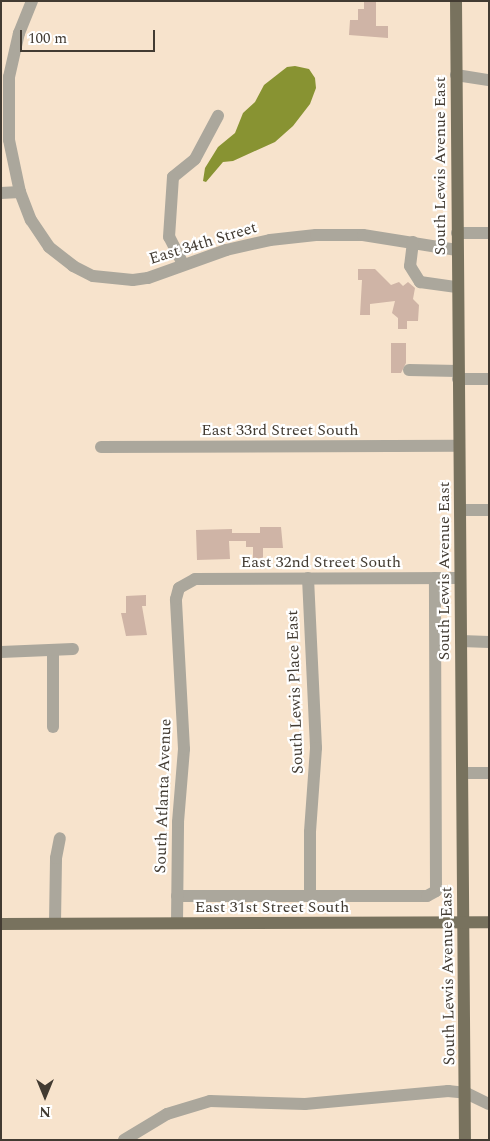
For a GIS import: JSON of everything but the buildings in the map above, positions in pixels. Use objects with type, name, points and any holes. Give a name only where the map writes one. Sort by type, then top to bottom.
[{"type":"main road","name":"South Lewis Avenue East","points":[[456,1],[460,642],[466,1140]]},
{"type":"main road","name":"East 31st Street South","points":[[1,924],[489,922]]},
{"type":"street","name":"East 34th Street","points":[[32,1],[13,55],[7,100],[9,140],[20,192],[31,220],[50,247],[83,272],[105,279],[133,280],[270,240],[316,235],[363,235],[457,250]]},
{"type":"street","points":[[456,75],[489,80]]},
{"type":"street","points":[[184,264],[170,243],[170,198],[173,177],[195,158],[218,116]]},
{"type":"street","points":[[1,193],[20,192]]},
{"type":"street","points":[[457,233],[489,233]]},
{"type":"street","points":[[414,242],[410,266],[420,282],[458,287]]},
{"type":"street","points":[[409,370],[489,379]]},
{"type":"street","name":"East 33rd Street South","points":[[102,447],[459,446]]},
{"type":"street","points":[[460,510],[489,510]]},
{"type":"street","name":"South Lewis Place East","points":[[308,578],[316,748],[310,832],[310,896]]},
{"type":"street","name":"South Lewis Avenue East","points":[[435,578],[436,892]]},
{"type":"street","name":"East 32nd Street South","points":[[184,583],[194,579],[460,578]]},
{"type":"street","name":"South Atlanta Avenue","points":[[177,923],[178,822],[184,749],[176,599],[184,583]]},
{"type":"street","points":[[460,642],[489,642]]},
{"type":"street","points":[[1,652],[73,649]]},
{"type":"street","points":[[53,650],[53,727]]},
{"type":"street","points":[[463,773],[489,774]]},
{"type":"street","points":[[55,923],[56,858],[60,838]]},
{"type":"street","name":"East 31st Street South","points":[[177,896],[427,896],[436,892]]},
{"type":"street","points":[[124,1140],[167,1114],[210,1101],[305,1104],[413,1092],[466,1093],[489,1104]]},
{"type":"shaded area","points":[[295,66],[309,69],[315,78],[316,88],[310,104],[293,126],[275,142],[233,161],[223,162],[206,182],[203,181],[205,168],[218,147],[235,133],[243,113],[255,102],[264,85],[287,67]]}]
